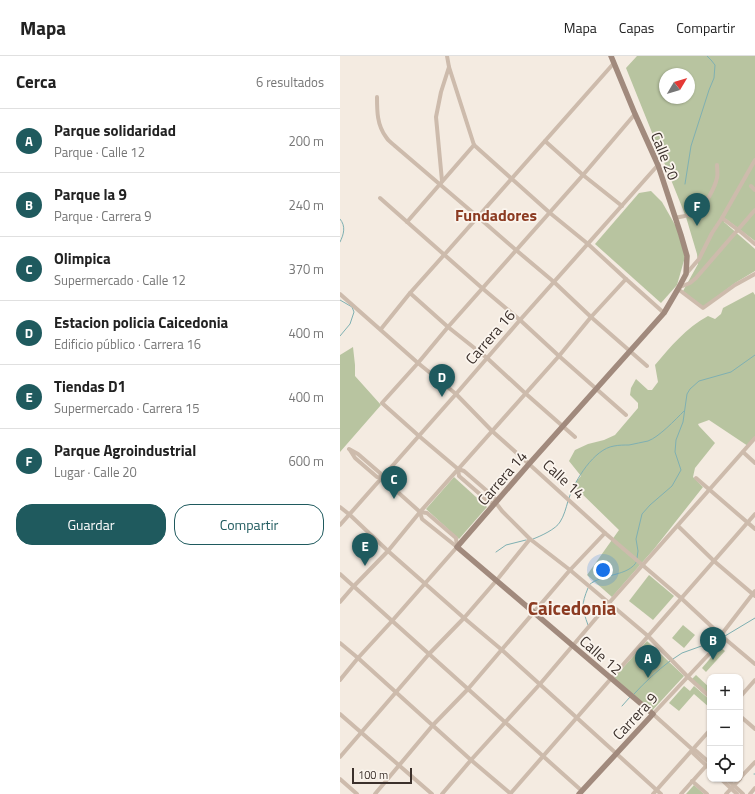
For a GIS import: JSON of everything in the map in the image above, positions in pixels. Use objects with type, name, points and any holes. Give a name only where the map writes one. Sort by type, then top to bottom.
[{"type":"main road","name":"Calle 20","points":[[611,56],[658,165],[681,235],[687,256],[686,274],[679,288]]},
{"type":"main road","name":"Carrera 14","points":[[457,547],[664,313],[679,288]]},
{"type":"main road","name":"Calle 12","points":[[457,547],[653,714]]},
{"type":"main road","name":"Carrera 9","points":[[581,792],[653,714]]},
{"type":"street","points":[[447,56],[449,67],[474,146],[550,213],[588,244],[664,313]]},
{"type":"street","points":[[380,330],[410,293],[614,63]]},
{"type":"street","points":[[441,183],[436,117],[441,92],[449,67]]},
{"type":"street","points":[[377,97],[380,127],[386,137],[395,146],[441,183],[647,366]]},
{"type":"street","points":[[635,114],[550,213],[448,326],[418,363],[382,403],[458,469],[464,471],[494,497],[496,503],[502,511],[530,539],[570,570],[648,636],[688,678],[707,694]]},
{"type":"street","points":[[545,141],[583,175],[622,206]]},
{"type":"street","points":[[407,222],[474,146]]},
{"type":"street","points":[[686,274],[699,259],[712,233],[755,162]]},
{"type":"street","name":"Carrera 16","points":[[340,525],[658,165]]},
{"type":"street","points":[[675,218],[690,215],[701,208],[707,200],[718,176],[717,165]]},
{"type":"street","points":[[751,186],[755,190]]},
{"type":"street","points":[[380,198],[626,415]]},
{"type":"street","points":[[754,213],[724,244],[696,278],[690,283],[679,288],[702,308],[735,285],[755,274]]},
{"type":"street","points":[[722,218],[755,244]]},
{"type":"street","points":[[340,602],[388,551],[420,512],[626,279]]},
{"type":"street","points":[[410,293],[487,358],[575,437]]},
{"type":"street","name":"Calle 14","points":[[340,294],[418,363],[456,394],[492,432],[755,664]]},
{"type":"street","points":[[442,794],[755,438]]},
{"type":"street","name":"Calle 12","points":[[382,478],[377,477],[355,458],[349,449],[358,454],[380,473],[382,478],[420,512],[422,519],[457,547]]},
{"type":"street","points":[[743,452],[755,463]]},
{"type":"street","points":[[696,478],[755,529]]},
{"type":"street","points":[[340,507],[425,584],[577,717],[661,794]]},
{"type":"street","name":"Calle 12","points":[[420,512],[427,513],[456,538],[457,547]]},
{"type":"street","points":[[340,643],[510,794],[755,514]]},
{"type":"street","points":[[678,526],[714,561],[754,593]]},
{"type":"street","points":[[375,794],[433,725],[468,689],[570,570],[605,533]]},
{"type":"street","points":[[340,758],[429,654],[464,618],[530,539]]},
{"type":"street","name":"Carrera 14","points":[[340,680],[457,547]]},
{"type":"street","points":[[340,574],[543,756],[581,792]]},
{"type":"street","name":"Carrera 9","points":[[653,714],[688,678],[723,636],[754,593]]},
{"type":"street","points":[[743,694],[755,680]]},
{"type":"street","points":[[340,714],[432,794]]},
{"type":"street","name":"Calle 12","points":[[653,714],[693,750],[693,753],[707,764]]},
{"type":"street","points":[[743,719],[755,729]]},
{"type":"street","points":[[653,794],[707,734]]},
{"type":"street","points":[[743,776],[755,762]]},
{"type":"street","points":[[681,794],[692,781],[707,768]]},
{"type":"street","points":[[340,779],[357,794]]},
{"type":"street","points":[[692,781],[707,794]]},
{"type":"street","points":[[726,782],[743,794]]},
{"type":"street","points":[[729,782],[737,794]]},
{"type":"street","points":[[726,794],[737,782]]},
{"type":"street","points":[[750,794],[755,788]]},
{"type":"green space","points":[[637,56],[755,56],[755,241],[726,219],[724,222],[755,249],[755,271],[735,283],[703,307],[683,291],[698,264],[697,254],[686,217],[626,68]]},
{"type":"green space","points":[[651,191],[662,202],[678,230],[685,257],[677,285],[661,303],[595,244],[639,193]]},
{"type":"green space","points":[[753,292],[755,295],[755,439],[748,446],[709,420],[698,424],[715,443],[695,468],[693,477],[703,487],[654,549],[612,597],[587,575],[619,530],[573,485],[581,476],[569,461],[575,450],[615,435],[638,408],[638,403],[630,395],[631,388],[636,379],[648,390],[652,390],[658,382],[655,365],[673,344],[686,332],[708,316],[715,319],[721,314],[723,308]]},
{"type":"green space","points":[[353,347],[355,376],[381,405],[340,452],[340,355]]},
{"type":"green space","points":[[454,477],[487,507],[459,539],[426,509]]},
{"type":"green space","points":[[649,575],[674,596],[653,620],[629,601]]},
{"type":"green space","points":[[683,625],[695,635],[684,648],[672,638]]},
{"type":"green space","points":[[647,641],[684,676],[649,714],[612,680]]},
{"type":"green space","points":[[720,647],[725,651],[706,672],[702,668]]},
{"type":"green space","points":[[696,675],[707,685],[707,693],[692,679]]},
{"type":"green space","points":[[684,686],[690,691],[694,686],[707,697],[707,705],[694,694],[679,711],[669,703]]},
{"type":"green space","points":[[694,785],[704,794],[686,794]]},
{"type":"waterway","points":[[685,184],[691,146],[714,78],[715,65],[707,56]]},
{"type":"waterway","points":[[340,219],[344,230],[340,242]]},
{"type":"waterway","points":[[340,300],[352,307],[354,312],[350,324],[340,336]]},
{"type":"waterway","points":[[637,558],[638,551],[636,539],[642,514],[672,486],[681,470],[675,452],[676,440],[683,422],[687,394],[699,381],[731,372],[755,355]]},
{"type":"waterway","points":[[569,498],[586,466],[599,453],[614,446],[631,445],[648,441],[667,428],[684,411]]},
{"type":"waterway","points":[[533,539],[548,532],[558,525],[564,515],[568,501]]},
{"type":"waterway","points":[[496,552],[506,545],[526,540]]},
{"type":"waterway","points":[[589,585],[601,578],[628,570],[637,561]]},
{"type":"waterway","points":[[588,588],[583,606],[588,625]]},
{"type":"waterway","points":[[725,636],[755,618]]},
{"type":"waterway","points":[[673,659],[682,653],[721,639]]},
{"type":"waterway","points":[[634,694],[670,661]]},
{"type":"waterway","points":[[622,706],[630,697]]},
{"type":"place","name":"Parque Agroindustrial","points":[[697,226]]},
{"type":"place","name":"Estacion policia Caicedonia","points":[[442,397]]},
{"type":"place","name":"Olimpica","points":[[394,499]]},
{"type":"place","name":"Tiendas D1","points":[[365,566]]},
{"type":"place","name":"Parque la 9","points":[[713,660]]},
{"type":"place","name":"Parque solidaridad","points":[[648,678]]},
{"type":"district","name":"Fundadores","points":[[496,215]]},
{"type":"district","name":"Caicedonia","points":[[572,607]]}]
